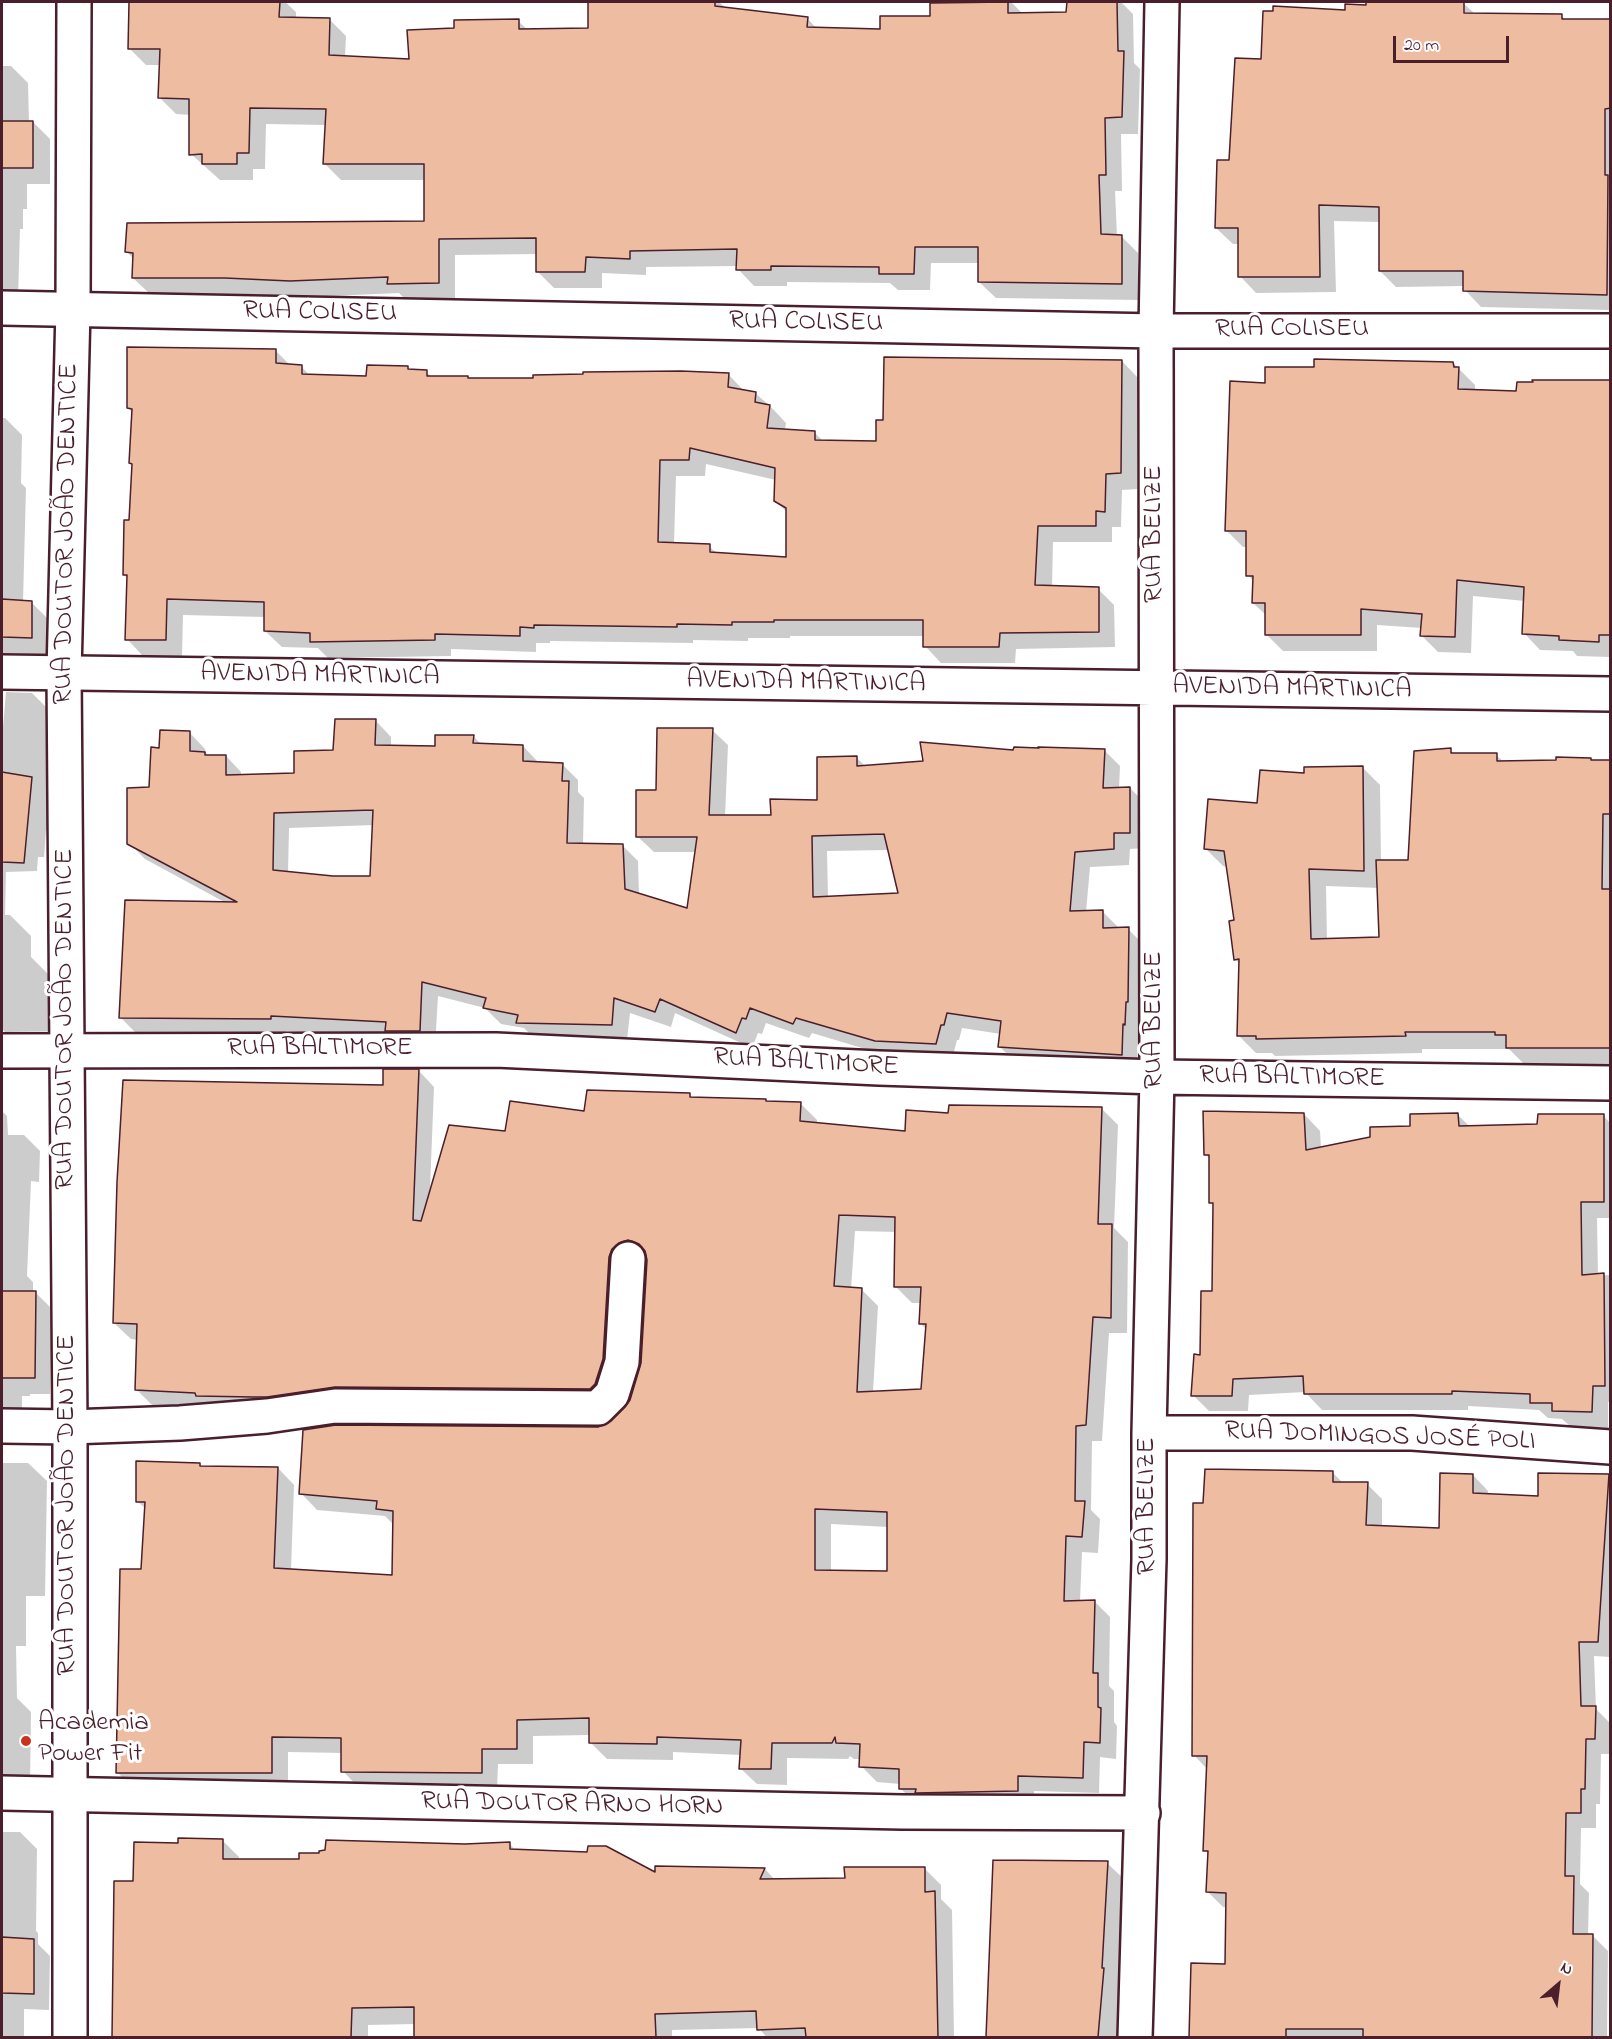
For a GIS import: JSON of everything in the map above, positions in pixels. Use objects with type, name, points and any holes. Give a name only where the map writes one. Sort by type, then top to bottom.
[{"type":"street","name":"RUA DOUTOR JOÃO DENTICE","points":[[70,2037],[70,1427],[64,673],[73,309],[74,2]]},
{"type":"street","name":"RUA BELIZE","points":[[1135,2037],[1149,1570],[1149,1433],[1157,1077],[1156,331],[1162,2]]},
{"type":"street","name":"RUA COLISEU","points":[[2,308],[1156,331],[1611,331]]},
{"type":"street","name":"AVENIDA MARTINICA","points":[[2,672],[1611,694]]},
{"type":"street","name":"RUA BALTIMORE","points":[[2,1051],[496,1050],[867,1067],[1157,1077],[1611,1083]]},
{"type":"street","points":[[2,1426],[70,1427],[180,1423],[267,1416],[335,1406],[598,1408],[612,1394],[622,1362],[628,1259]]},
{"type":"street","name":"RUA DOMINGOS JOSÉ POLI","points":[[1149,1433],[1412,1434],[1611,1447]]},
{"type":"street","name":"RUA DOUTOR ARNO HORN","points":[[2,1793],[890,1812],[1143,1813]]},
{"type":"building","points":[[129,2],[280,2],[279,17],[330,18],[329,55],[409,59],[407,30],[454,28],[454,20],[519,19],[519,29],[588,28],[588,2],[715,2],[715,6],[808,17],[807,27],[880,29],[880,16],[930,16],[930,3],[1008,2],[1008,13],[1066,12],[1067,2],[1117,2],[1118,51],[1124,51],[1122,117],[1105,118],[1106,175],[1099,175],[1101,234],[1122,235],[1122,284],[978,282],[978,247],[915,247],[914,274],[879,274],[879,267],[771,266],[771,270],[736,270],[737,249],[630,251],[630,259],[586,257],[585,272],[536,272],[536,238],[439,239],[439,283],[387,284],[388,277],[290,281],[132,278],[133,253],[125,252],[127,223],[424,221],[424,164],[323,164],[326,109],[250,108],[249,153],[237,153],[237,164],[202,164],[202,154],[189,155],[189,99],[158,98],[160,49],[128,49]]},
{"type":"building","points":[[1366,2],[1464,2],[1464,13],[1562,14],[1562,19],[1611,19],[1611,108],[1605,109],[1605,175],[1608,175],[1607,295],[1463,291],[1463,271],[1379,271],[1379,207],[1319,205],[1320,277],[1238,277],[1238,228],[1215,228],[1217,160],[1229,160],[1235,58],[1261,59],[1263,11],[1273,11],[1273,6],[1345,10],[1345,4],[1366,5]]},
{"type":"building","points":[[2,121],[33,121],[33,168],[2,168]]},
{"type":"building","points":[[127,347],[276,349],[276,363],[302,365],[302,374],[366,376],[367,365],[408,366],[408,369],[427,370],[427,376],[468,376],[468,378],[533,378],[533,375],[583,374],[583,372],[729,373],[728,387],[756,392],[755,402],[770,405],[767,428],[815,431],[815,440],[876,441],[876,420],[883,420],[884,357],[1122,360],[1121,473],[1106,474],[1105,512],[1096,511],[1096,526],[1038,526],[1035,585],[1099,587],[1099,632],[1000,633],[999,647],[923,647],[923,620],[774,620],[774,622],[732,622],[732,625],[677,624],[677,627],[534,625],[534,628],[520,627],[520,636],[435,634],[435,640],[310,642],[310,633],[264,631],[264,602],[167,599],[166,640],[125,640],[127,575],[123,575],[124,520],[129,520],[132,464],[129,463],[132,409],[127,408]],"holes":[[[690,448],[775,468],[774,501],[786,508],[786,557],[710,552],[710,544],[658,542],[660,460],[689,460]]]},
{"type":"building","points":[[1314,359],[1453,362],[1454,367],[1459,367],[1458,389],[1516,391],[1517,382],[1533,382],[1532,380],[1611,380],[1611,635],[1599,635],[1599,642],[1559,640],[1559,636],[1522,634],[1524,587],[1457,580],[1455,637],[1420,636],[1422,614],[1361,609],[1361,635],[1265,635],[1265,603],[1252,603],[1253,576],[1246,576],[1246,531],[1225,531],[1230,381],[1265,383],[1265,367],[1314,367]]},
{"type":"building","points":[[2,599],[32,601],[32,638],[2,637]]},
{"type":"building","points":[[335,719],[376,719],[375,745],[435,746],[435,735],[474,735],[473,743],[523,745],[523,761],[563,763],[562,781],[569,781],[567,843],[623,844],[625,889],[687,908],[697,837],[636,837],[636,790],[656,790],[657,728],[713,728],[709,815],[771,815],[770,799],[817,800],[817,757],[857,756],[857,766],[923,761],[920,742],[1013,750],[1014,747],[1105,749],[1103,788],[1130,787],[1130,833],[1114,833],[1114,849],[1075,852],[1070,911],[1103,910],[1103,928],[1129,927],[1128,1002],[1126,1002],[1125,1025],[1123,1024],[1122,1055],[998,1047],[1001,1021],[947,1013],[936,1044],[875,1041],[796,1018],[793,1024],[750,1008],[746,1019],[742,1018],[736,1033],[660,999],[655,1012],[614,998],[612,1025],[516,1023],[518,1015],[483,1008],[486,998],[422,982],[420,1031],[385,1031],[386,1022],[271,1016],[271,1019],[119,1018],[125,900],[237,902],[127,844],[127,788],[149,787],[151,747],[159,748],[160,730],[190,731],[190,751],[205,752],[205,755],[226,755],[226,775],[294,773],[294,751],[333,750]],"holes":[[[373,810],[370,876],[333,876],[273,870],[274,813]],[[884,834],[898,893],[813,897],[812,836]]]},
{"type":"building","points":[[1451,748],[1451,753],[1497,753],[1497,761],[1556,760],[1556,757],[1611,760],[1611,814],[1603,814],[1602,889],[1611,889],[1611,1048],[1506,1048],[1506,1035],[1495,1035],[1495,1032],[1405,1032],[1406,1036],[1256,1039],[1256,1036],[1237,1036],[1239,959],[1234,960],[1229,921],[1234,920],[1224,851],[1204,849],[1208,799],[1257,803],[1260,770],[1304,773],[1304,767],[1363,766],[1364,871],[1309,869],[1311,939],[1379,937],[1376,860],[1408,860],[1414,751]]},
{"type":"building","points":[[2,772],[32,777],[24,863],[2,862]]},
{"type":"building","points":[[383,1069],[419,1069],[413,1220],[421,1221],[449,1125],[505,1131],[510,1101],[584,1111],[587,1090],[690,1093],[690,1097],[801,1102],[800,1121],[905,1131],[906,1110],[948,1113],[949,1105],[1102,1107],[1098,1224],[1112,1224],[1111,1318],[1093,1317],[1086,1425],[1076,1426],[1075,1501],[1085,1501],[1082,1537],[1066,1536],[1064,1601],[1095,1600],[1093,1673],[1098,1673],[1098,1707],[1101,1708],[1100,1743],[1084,1742],[1083,1778],[1018,1776],[1018,1791],[915,1793],[916,1789],[899,1789],[899,1769],[859,1767],[860,1744],[836,1743],[835,1737],[832,1743],[772,1743],[771,1769],[739,1769],[741,1740],[657,1737],[657,1744],[589,1743],[589,1718],[517,1720],[517,1749],[482,1749],[482,1773],[341,1772],[341,1738],[272,1737],[272,1773],[116,1773],[120,1569],[141,1569],[145,1502],[136,1502],[136,1461],[200,1463],[200,1466],[278,1467],[274,1568],[392,1575],[393,1511],[376,1509],[377,1501],[299,1494],[303,1430],[336,1425],[598,1427],[611,1421],[630,1400],[641,1363],[647,1260],[645,1251],[639,1244],[628,1240],[612,1249],[609,1257],[603,1359],[595,1384],[590,1389],[335,1387],[267,1397],[196,1396],[195,1393],[135,1390],[137,1324],[113,1323],[117,1182],[123,1080],[383,1085]],"holes":[[[839,1215],[895,1217],[894,1287],[921,1287],[919,1324],[926,1324],[921,1389],[857,1392],[862,1288],[834,1286]],[[815,1509],[887,1512],[887,1571],[815,1570]]]},
{"type":"building","points":[[1203,1111],[1304,1113],[1306,1150],[1370,1137],[1370,1127],[1410,1126],[1410,1114],[1458,1113],[1459,1126],[1537,1124],[1538,1114],[1604,1114],[1604,1202],[1581,1202],[1582,1275],[1604,1273],[1605,1386],[1593,1386],[1592,1412],[1552,1411],[1552,1403],[1530,1403],[1530,1394],[1452,1391],[1452,1394],[1304,1394],[1303,1376],[1233,1379],[1232,1396],[1191,1396],[1194,1354],[1200,1355],[1201,1291],[1212,1291],[1213,1203],[1209,1203],[1209,1155],[1204,1155]]},
{"type":"building","points":[[2,1291],[36,1291],[35,1378],[2,1378]]},
{"type":"building","points":[[1205,1469],[1333,1471],[1333,1482],[1368,1482],[1366,1525],[1439,1528],[1440,1473],[1473,1474],[1473,1493],[1538,1496],[1538,1473],[1609,1474],[1598,1642],[1579,1642],[1581,1706],[1596,1706],[1595,1739],[1586,1739],[1585,1789],[1581,1789],[1581,1813],[1566,1813],[1565,1876],[1574,1876],[1573,1934],[1593,1934],[1592,2037],[1363,2037],[1363,2029],[1286,2029],[1286,2037],[1189,2037],[1191,1963],[1225,1964],[1226,1893],[1206,1892],[1208,1851],[1203,1851],[1207,1756],[1192,1756],[1193,1503],[1203,1503]]},
{"type":"building","points":[[178,1838],[223,1839],[223,1859],[299,1859],[299,1853],[319,1853],[325,1850],[326,1840],[465,1844],[510,1842],[510,1849],[587,1852],[588,1846],[606,1846],[655,1872],[655,1866],[765,1868],[760,1879],[845,1878],[844,1867],[925,1867],[925,1892],[935,1891],[938,2037],[806,2037],[805,2028],[757,2030],[756,2011],[655,2014],[656,2037],[414,2037],[414,2007],[352,2008],[351,2037],[112,2037],[114,1881],[133,1881],[134,1842],[178,1843]]},
{"type":"building","points":[[993,1860],[1108,1861],[1102,1968],[1104,1968],[1098,2037],[986,2037]]},
{"type":"building","points":[[2,1937],[34,1939],[34,1994],[2,1993]]},
{"type":"place","name":"Academia Power Fit","points":[[26,1741]]}]
